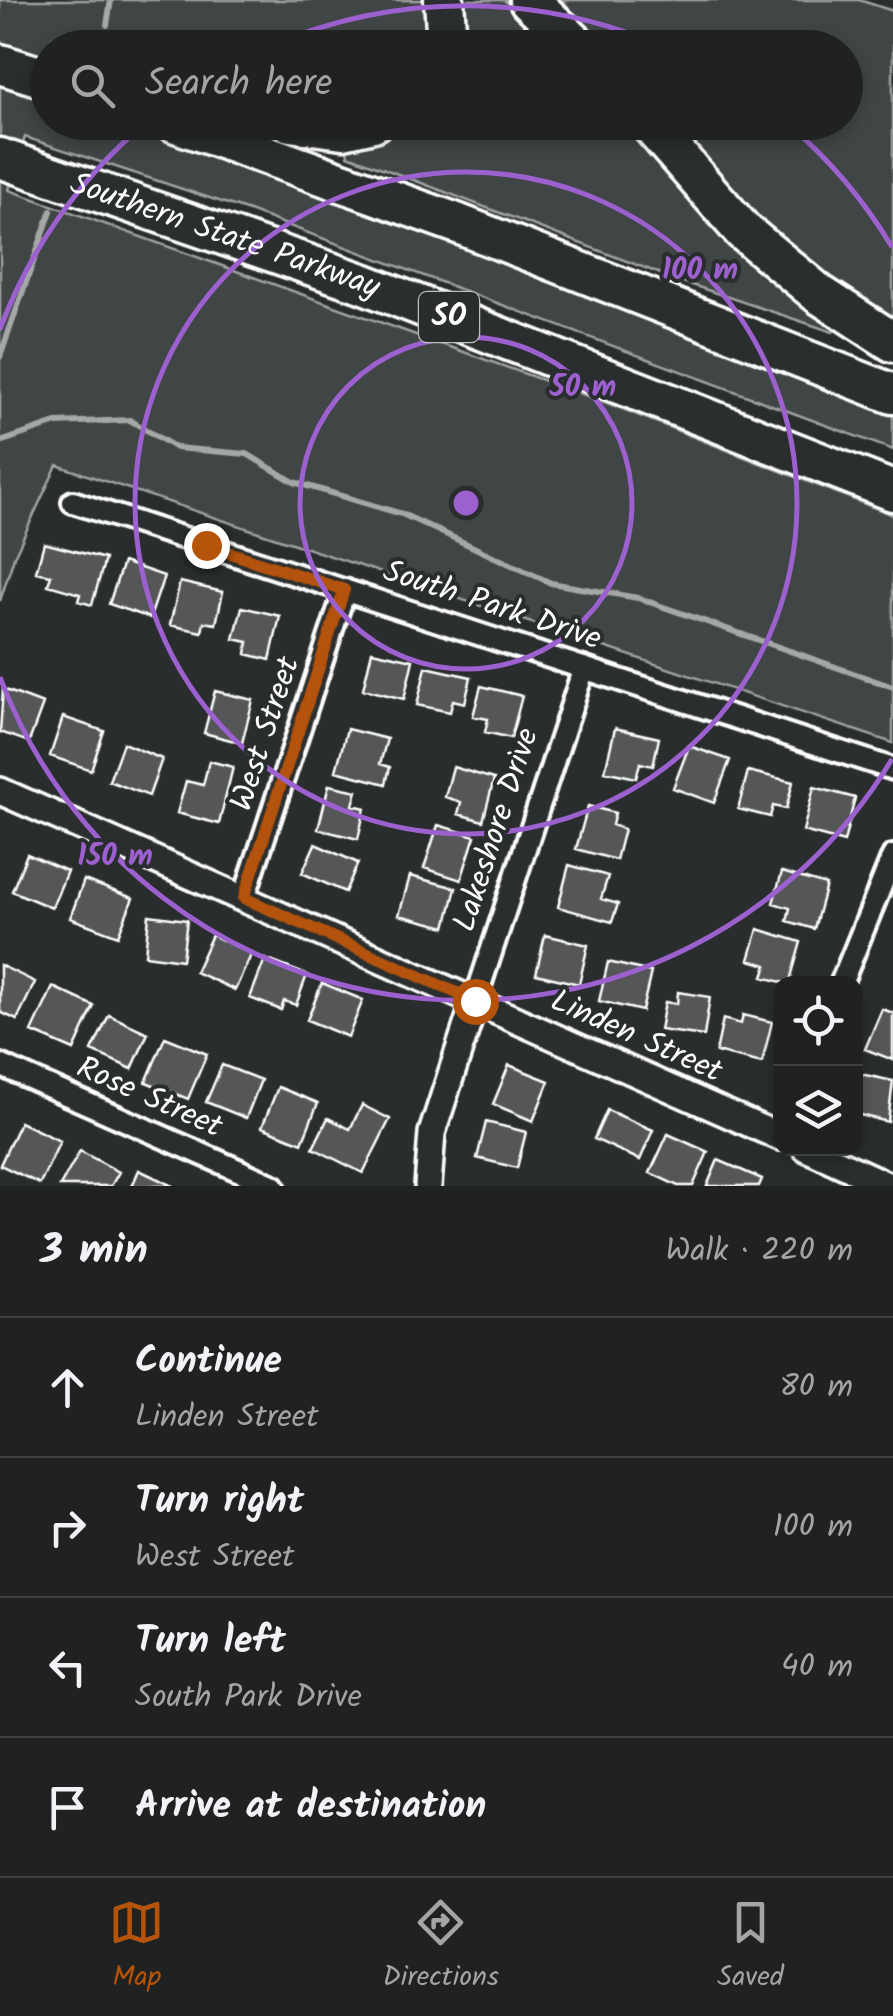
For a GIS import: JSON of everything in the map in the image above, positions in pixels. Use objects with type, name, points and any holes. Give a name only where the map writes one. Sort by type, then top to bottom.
[{"type":"highway","points":[[444,0],[446,30]]},
{"type":"highway","points":[[529,0],[561,30]]},
{"type":"highway","points":[[0,42],[30,48]]},
{"type":"highway","points":[[0,64],[30,73]]},
{"type":"highway","points":[[224,140],[456,224],[893,394]]},
{"type":"highway","points":[[664,140],[743,231],[819,294],[893,342]]},
{"type":"highway","name":"Southern State Parkway","points":[[0,158],[362,283],[893,491]]},
{"type":"street","name":"South Park Drive","points":[[73,502],[893,769]]},
{"type":"street","name":"West Street","points":[[244,898],[344,590]]},
{"type":"street","name":"Lakeshore Drive","points":[[428,1186],[432,1133],[584,668]]},
{"type":"street","name":"Linden Street","points":[[0,791],[773,1133]]},
{"type":"street","points":[[844,976],[893,856]]},
{"type":"street","name":"Rose Street","points":[[0,1064],[274,1186]]},
{"type":"street","points":[[823,1156],[889,1186]]},
{"type":"shaded area","points":[[0,0],[427,0],[426,30],[30,30],[30,139],[25,137],[9,190],[607,403],[893,515],[893,743],[57,465],[14,557],[0,601]]},
{"type":"shaded area","points":[[460,0],[504,0],[538,30],[457,30]]},
{"type":"shaded area","points":[[550,0],[859,0],[893,11],[893,320],[871,309],[778,242],[688,140],[863,140],[863,30],[584,30]]},
{"type":"shaded area","points":[[34,140],[165,140],[893,404],[893,450],[249,211]]},
{"type":"shaded area","points":[[652,140],[839,324],[833,332],[674,279],[348,155],[345,141]]},
{"type":"building","points":[[44,543],[105,559],[92,605],[78,601],[80,594],[48,585],[51,575],[36,572]]},
{"type":"building","points":[[123,562],[164,576],[150,618],[109,604]]},
{"type":"building","points":[[180,582],[223,592],[216,624],[204,622],[202,632],[170,625]]},
{"type":"building","points":[[242,607],[280,616],[270,660],[246,654],[248,642],[234,639]]},
{"type":"building","points":[[372,651],[413,660],[404,699],[363,689]]},
{"type":"building","points":[[426,667],[471,677],[465,703],[453,700],[450,712],[417,705]]},
{"type":"building","points":[[481,686],[522,696],[511,738],[485,732],[488,719],[473,716]]},
{"type":"building","points":[[3,689],[43,704],[29,742],[0,732]]},
{"type":"building","points":[[215,691],[253,700],[242,743],[204,733]]},
{"type":"building","points":[[63,717],[104,731],[91,770],[50,756]]},
{"type":"building","points":[[615,728],[659,738],[653,766],[640,763],[636,778],[605,771]]},
{"type":"building","points":[[347,729],[387,739],[380,764],[390,767],[386,784],[336,771]]},
{"type":"building","points":[[123,743],[162,759],[149,796],[109,781]]},
{"type":"building","points":[[689,746],[730,760],[714,803],[673,788]]},
{"type":"building","points":[[209,761],[233,767],[219,824],[177,813],[186,781],[203,785]]},
{"type":"building","points":[[453,767],[494,779],[483,821],[458,814],[461,802],[445,797]]},
{"type":"building","points":[[748,771],[793,782],[786,809],[773,806],[770,817],[738,809]]},
{"type":"building","points":[[329,785],[357,791],[353,805],[365,808],[358,839],[318,829]]},
{"type":"building","points":[[814,787],[855,798],[844,842],[803,831]]},
{"type":"building","points":[[588,806],[615,813],[612,825],[624,829],[616,860],[576,849]]},
{"type":"building","points":[[438,825],[475,836],[461,880],[424,868]]},
{"type":"building","points":[[315,844],[358,863],[345,892],[302,873]]},
{"type":"building","points":[[27,854],[67,871],[52,908],[12,891]]},
{"type":"building","points":[[569,865],[608,876],[601,899],[618,904],[612,922],[558,907]]},
{"type":"building","points":[[782,872],[826,885],[814,929],[787,921],[790,908],[773,903]]},
{"type":"building","points":[[410,876],[456,888],[446,927],[399,915]]},
{"type":"building","points":[[84,880],[133,898],[118,936],[70,918]]},
{"type":"building","points":[[149,915],[187,920],[182,960],[145,955]]},
{"type":"building","points":[[758,929],[801,942],[791,976],[773,976],[773,980],[763,977],[767,965],[749,960]]},
{"type":"building","points":[[212,935],[252,953],[235,990],[195,972]]},
{"type":"building","points":[[545,935],[588,945],[579,984],[536,974]]},
{"type":"building","points":[[265,959],[307,975],[296,1005],[284,1001],[281,1010],[250,998]]},
{"type":"building","points":[[608,962],[651,972],[642,1011],[599,1001]]},
{"type":"building","points":[[0,965],[35,982],[17,1020],[0,1012]]},
{"type":"building","points":[[322,983],[363,1000],[348,1037],[307,1020]]},
{"type":"building","points":[[53,987],[94,1006],[74,1050],[32,1032]]},
{"type":"building","points":[[678,992],[710,997],[704,1036],[660,1030],[665,1002],[677,1004]]},
{"type":"building","points":[[882,1009],[893,1013],[893,1060],[865,1049]]},
{"type":"building","points":[[109,1015],[148,1033],[132,1069],[92,1051]]},
{"type":"building","points":[[743,1015],[772,1022],[762,1063],[716,1052],[723,1019],[741,1024]]},
{"type":"building","points":[[165,1037],[207,1054],[188,1099],[146,1082]]},
{"type":"building","points":[[222,1065],[261,1080],[246,1118],[206,1102]]},
{"type":"building","points":[[509,1065],[549,1081],[533,1121],[493,1104]]},
{"type":"building","points":[[863,1075],[893,1081],[888,1122],[863,1116]]},
{"type":"building","points":[[278,1087],[318,1103],[302,1143],[262,1127]]},
{"type":"building","points":[[362,1105],[390,1119],[363,1173],[313,1148],[328,1118],[350,1129]]},
{"type":"building","points":[[607,1110],[653,1130],[640,1160],[594,1139]]},
{"type":"building","points":[[20,1122],[60,1141],[40,1184],[0,1165]]},
{"type":"building","points":[[486,1122],[526,1132],[517,1168],[477,1158]]},
{"type":"building","points":[[668,1134],[708,1152],[693,1186],[678,1186],[650,1173]]},
{"type":"building","points":[[80,1151],[119,1172],[111,1186],[60,1186]]},
{"type":"building","points":[[718,1160],[762,1179],[759,1186],[707,1186]]},
{"type":"building","points":[[139,1170],[173,1186],[132,1186]]},
{"type":"waterway","points":[[107,25],[111,0]]},
{"type":"waterway","points":[[0,357],[51,211]]},
{"type":"waterway","points":[[0,442],[56,423],[130,420],[176,448],[247,454],[294,482],[402,514],[551,583],[638,598],[893,687]]},
{"type":"route","points":[[206,545],[344,590],[244,898],[475,1001]]}]
